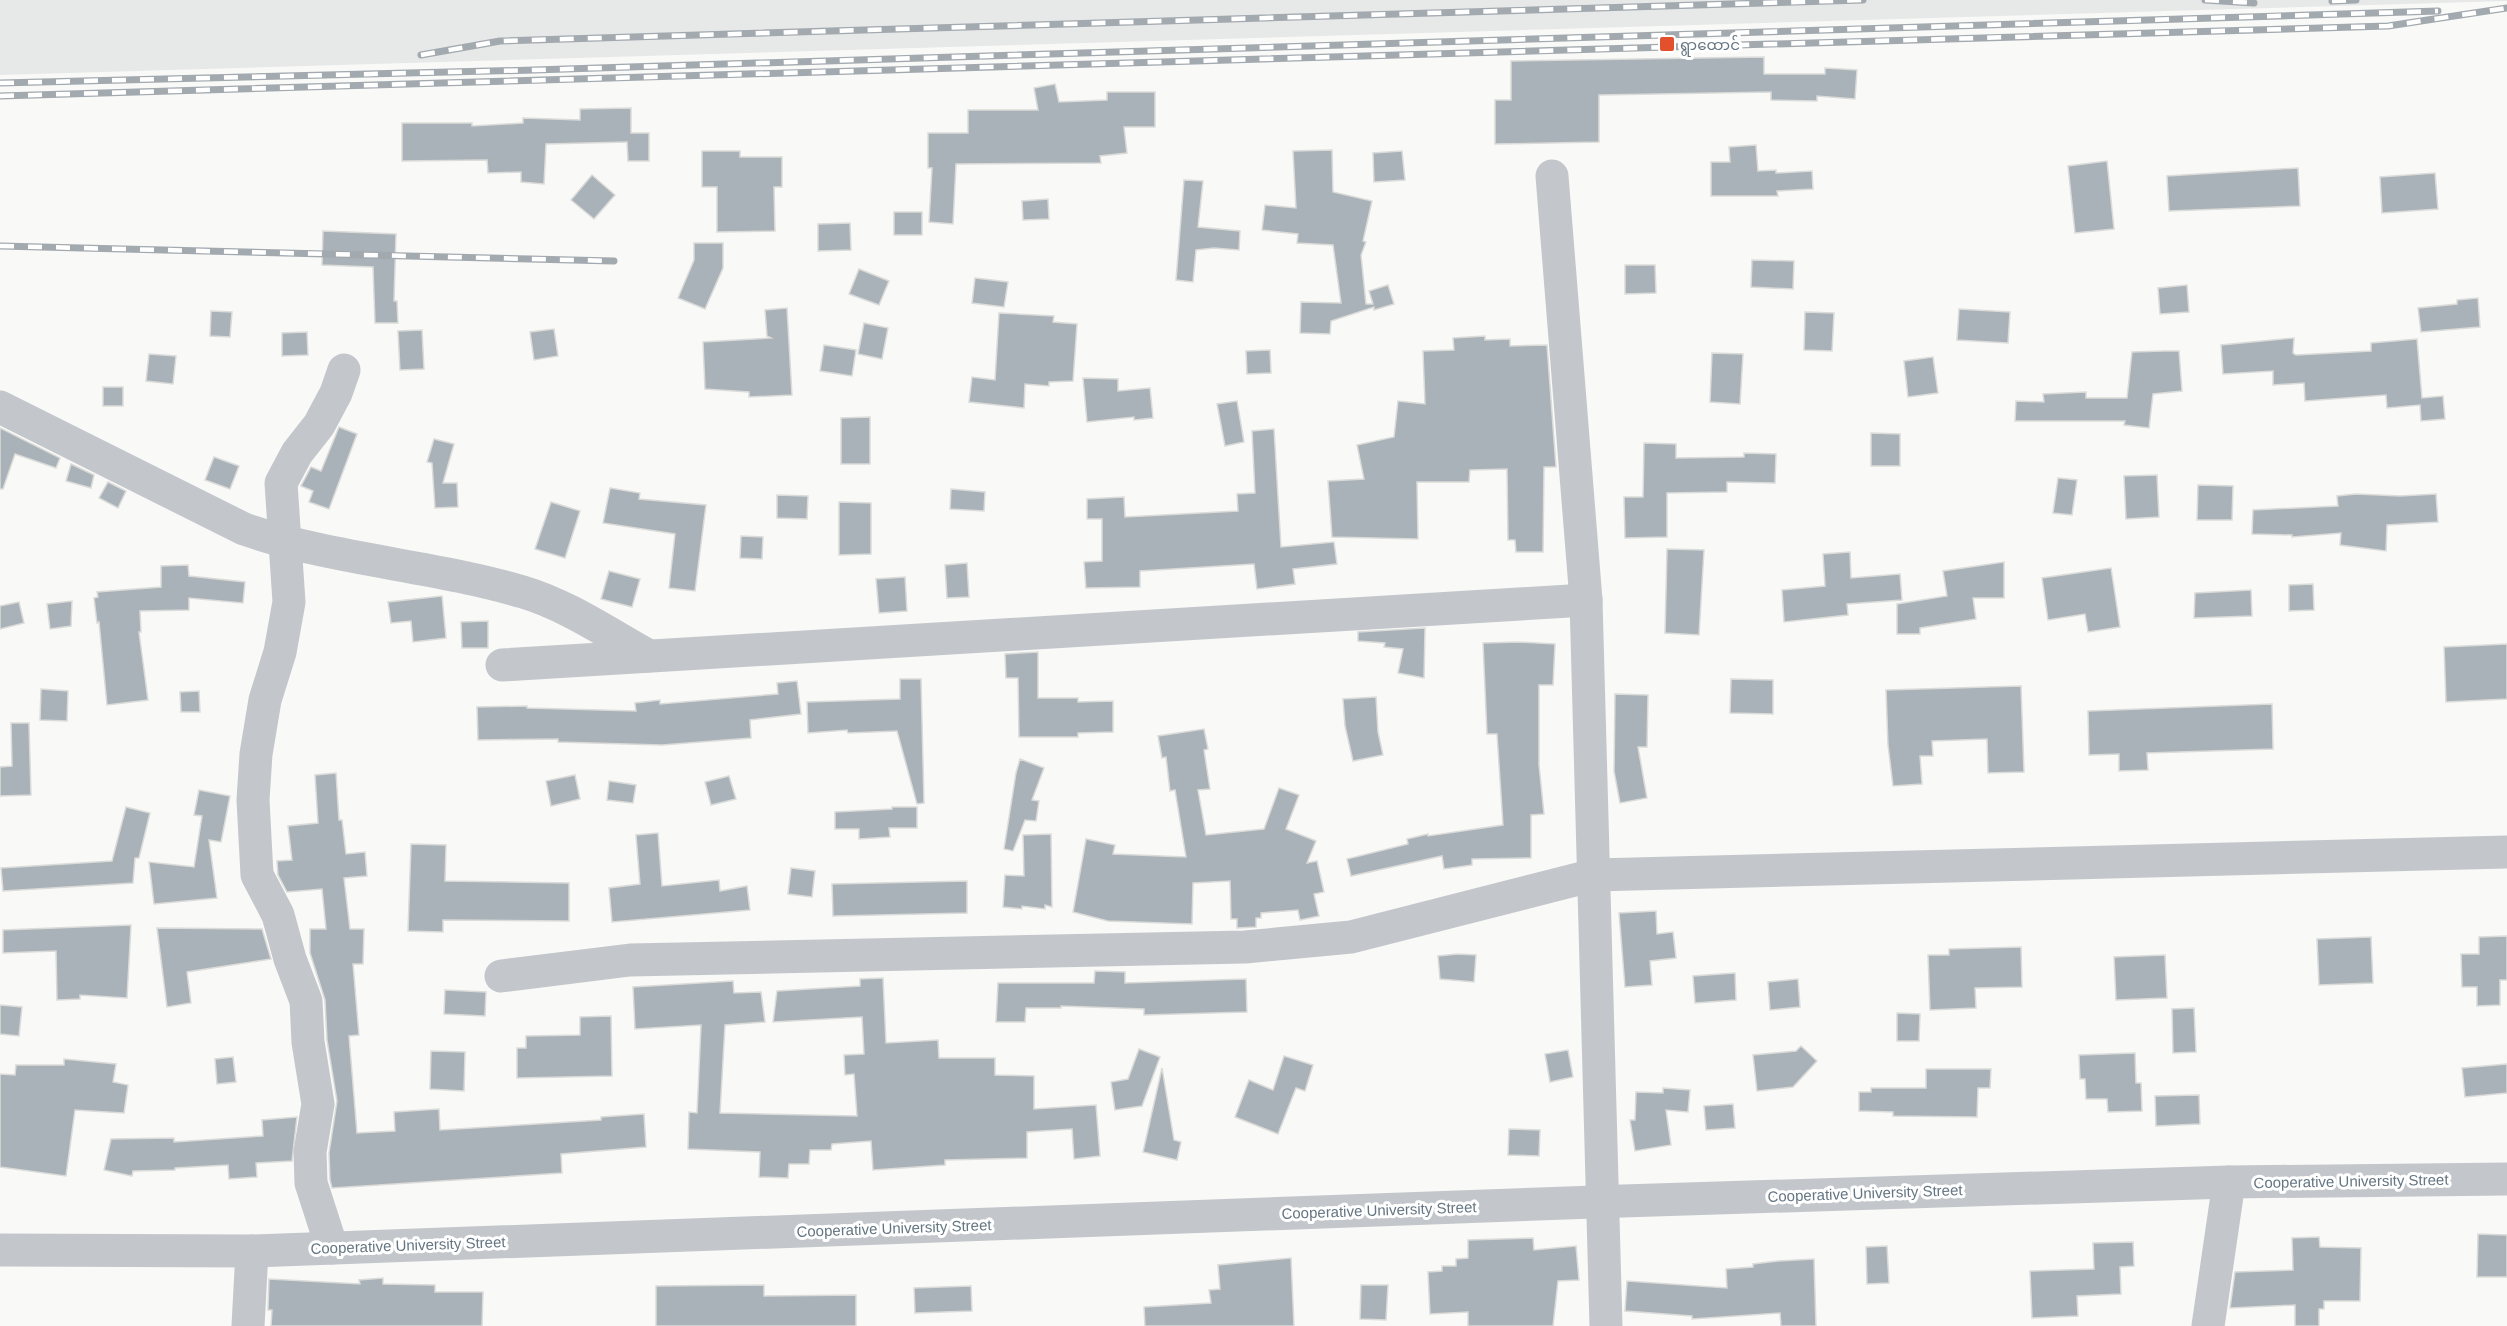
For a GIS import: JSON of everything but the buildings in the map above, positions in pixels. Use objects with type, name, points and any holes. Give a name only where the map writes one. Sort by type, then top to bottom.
[{"type":"street","points":[[1552,176],[1586,600],[1606,1326]]},
{"type":"street","points":[[332,1248],[311,1183],[310,1152],[318,1104],[308,1042],[306,1001],[290,959],[278,915],[257,875],[253,800],[256,753],[265,700],[280,652],[289,602],[281,483],[297,453],[320,425],[336,393],[344,370]]},
{"type":"street","points":[[0,407],[244,529],[284,543],[449,573],[526,593],[565,610],[649,656]]},
{"type":"street","points":[[502,664],[1586,600]]},
{"type":"street","points":[[501,976],[630,960],[1245,946],[1351,937],[1594,875],[2507,852]]},
{"type":"street","name":"Cooperative University Street","points":[[0,1250],[252,1251],[1603,1202],[2229,1182],[2507,1179]]},
{"type":"street","points":[[2208,1326],[2229,1182]]},
{"type":"street","points":[[248,1326],[252,1251]]},
{"type":"shaded area","points":[[0,0],[2507,0],[2507,1],[0,75]]},
{"type":"railway","points":[[421,55],[500,41],[1863,0]]},
{"type":"railway","points":[[2205,0],[2254,3]]},
{"type":"railway","points":[[2332,1],[2356,0]]},
{"type":"railway","points":[[0,96],[2388,26],[2507,8]]},
{"type":"railway","points":[[0,83],[534,70],[2438,11]]},
{"type":"railway","points":[[0,246],[614,261]]},
{"type":"place","name":"ရွာထောင်","points":[[1667,44]]}]
